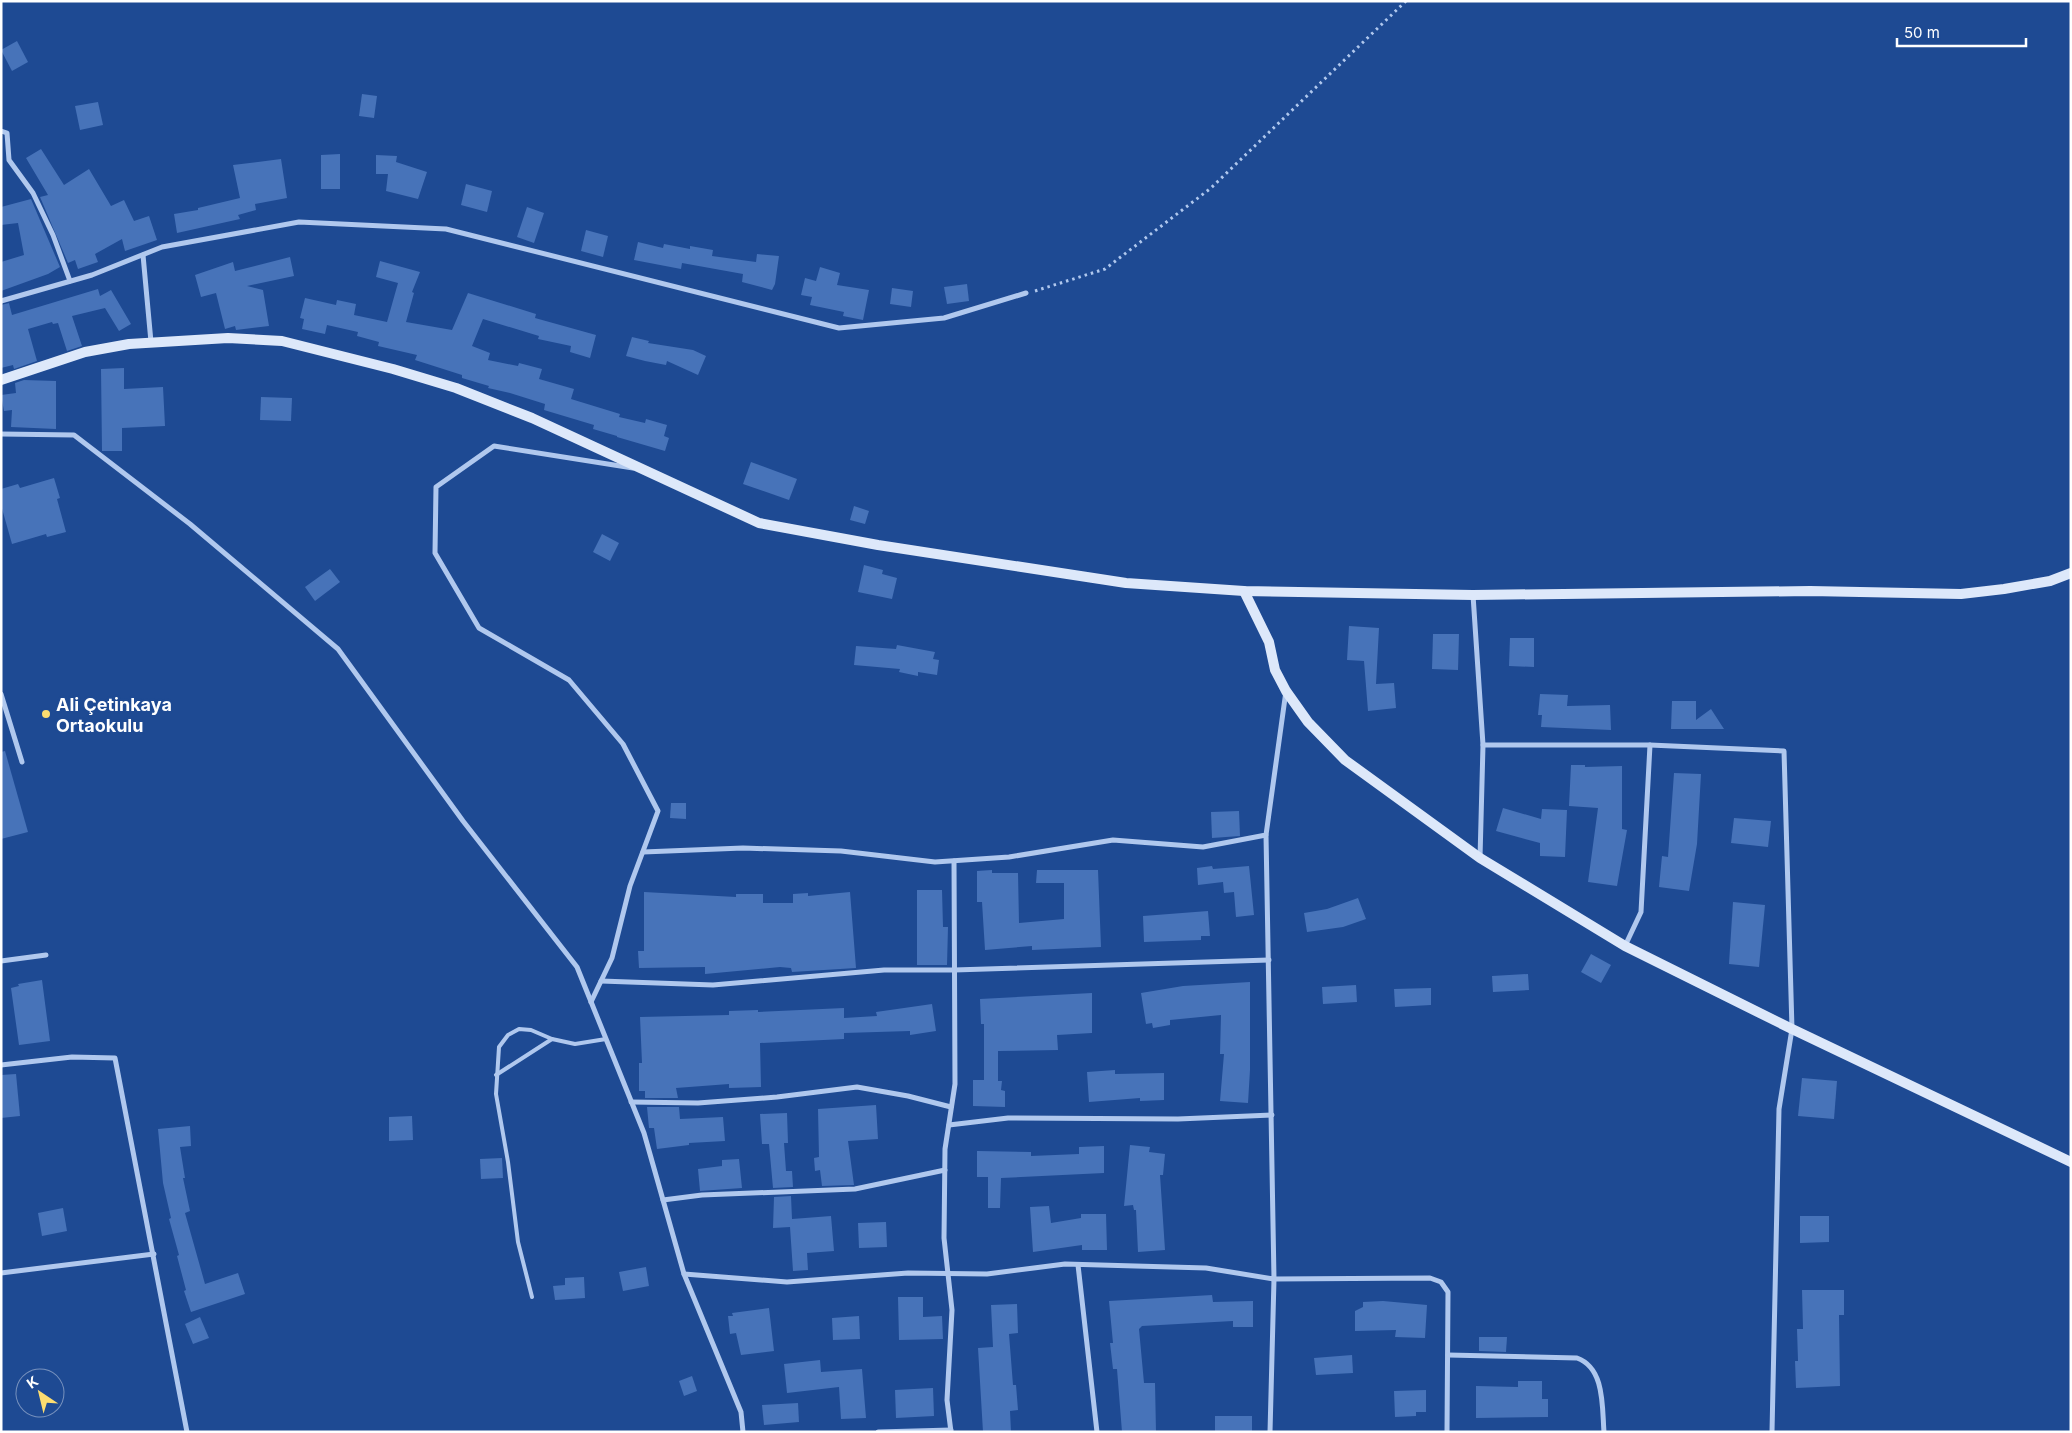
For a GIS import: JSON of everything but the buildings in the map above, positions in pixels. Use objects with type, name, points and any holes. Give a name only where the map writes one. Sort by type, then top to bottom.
[{"type":"main road","points":[[1,380],[85,352],[151,342],[228,338],[282,341],[456,388],[532,418],[759,523],[790,530],[1126,583],[1244,591],[1473,595],[1800,591],[1961,594],[2004,590],[2050,580],[2071,573]]},
{"type":"main road","points":[[1244,591],[1268,642],[1274,670],[1308,722],[1345,760],[1480,858],[1625,946],[1792,1029],[2071,1162]]},
{"type":"street","points":[[1,131],[7,133],[10,160],[33,193],[53,235],[70,281]]},
{"type":"street","points":[[1,301],[92,275],[162,247],[299,222],[446,230],[839,328],[944,318],[1026,293]]},
{"type":"street","points":[[143,255],[151,342]]},
{"type":"street","points":[[1,434],[74,434],[190,524],[338,649],[463,821],[576,968],[644,1133],[684,1274],[740,1412],[743,1432]]},
{"type":"street","points":[[591,1002],[612,958],[630,886],[658,811],[623,744],[569,680],[479,628],[435,553],[436,487],[494,446],[644,470]]},
{"type":"street","points":[[1473,595],[1483,745],[1480,858]]},
{"type":"street","points":[[1270,1432],[1274,1279],[1266,835],[1286,691]]},
{"type":"street","points":[[1,694],[22,762]]},
{"type":"street","points":[[1483,745],[1650,745],[1784,751],[1792,1029],[1779,1109],[1772,1432]]},
{"type":"street","points":[[1625,946],[1642,912],[1650,745]]},
{"type":"street","points":[[643,852],[743,848],[842,851],[935,862],[1009,857],[1113,840],[1203,847],[1266,835]]},
{"type":"street","points":[[878,1432],[951,1431],[947,1400],[952,1310],[944,1238],[945,1170],[955,1084],[954,861]]},
{"type":"street","points":[[1,961],[46,955]]},
{"type":"street","points":[[601,981],[713,985],[884,970],[954,970],[1269,960]]},
{"type":"street","points":[[1,1065],[72,1057],[114,1058],[154,1254],[187,1432]]},
{"type":"street","points":[[631,1102],[698,1103],[776,1097],[857,1087],[908,1096],[951,1107]]},
{"type":"street","points":[[949,1125],[1008,1118],[1178,1119],[1272,1115]]},
{"type":"street","points":[[663,1200],[702,1195],[855,1189],[945,1170]]},
{"type":"street","points":[[1,1273],[154,1254]]},
{"type":"street","points":[[684,1274],[787,1282],[948,1272],[987,1274],[1065,1264],[1206,1268],[1274,1279],[1435,1279],[1445,1286],[1448,1292],[1447,1432]]},
{"type":"street","points":[[1078,1265],[1097,1432]]},
{"type":"street","points":[[1448,1356],[1577,1358],[1584,1360],[1590,1364],[1598,1378],[1604,1432]]},
{"type":"lane","points":[[532,1297],[518,1242],[508,1162],[496,1094],[499,1047],[508,1034],[526,1029],[552,1039],[576,1044],[606,1039]]},
{"type":"lane","points":[[496,1075],[552,1039]]},
{"type":"path","points":[[1026,293],[1106,269],[1211,188],[1406,1]]},
{"type":"place","name":"Ali Çetinkaya Ortaokulu","points":[[46,714]]}]
